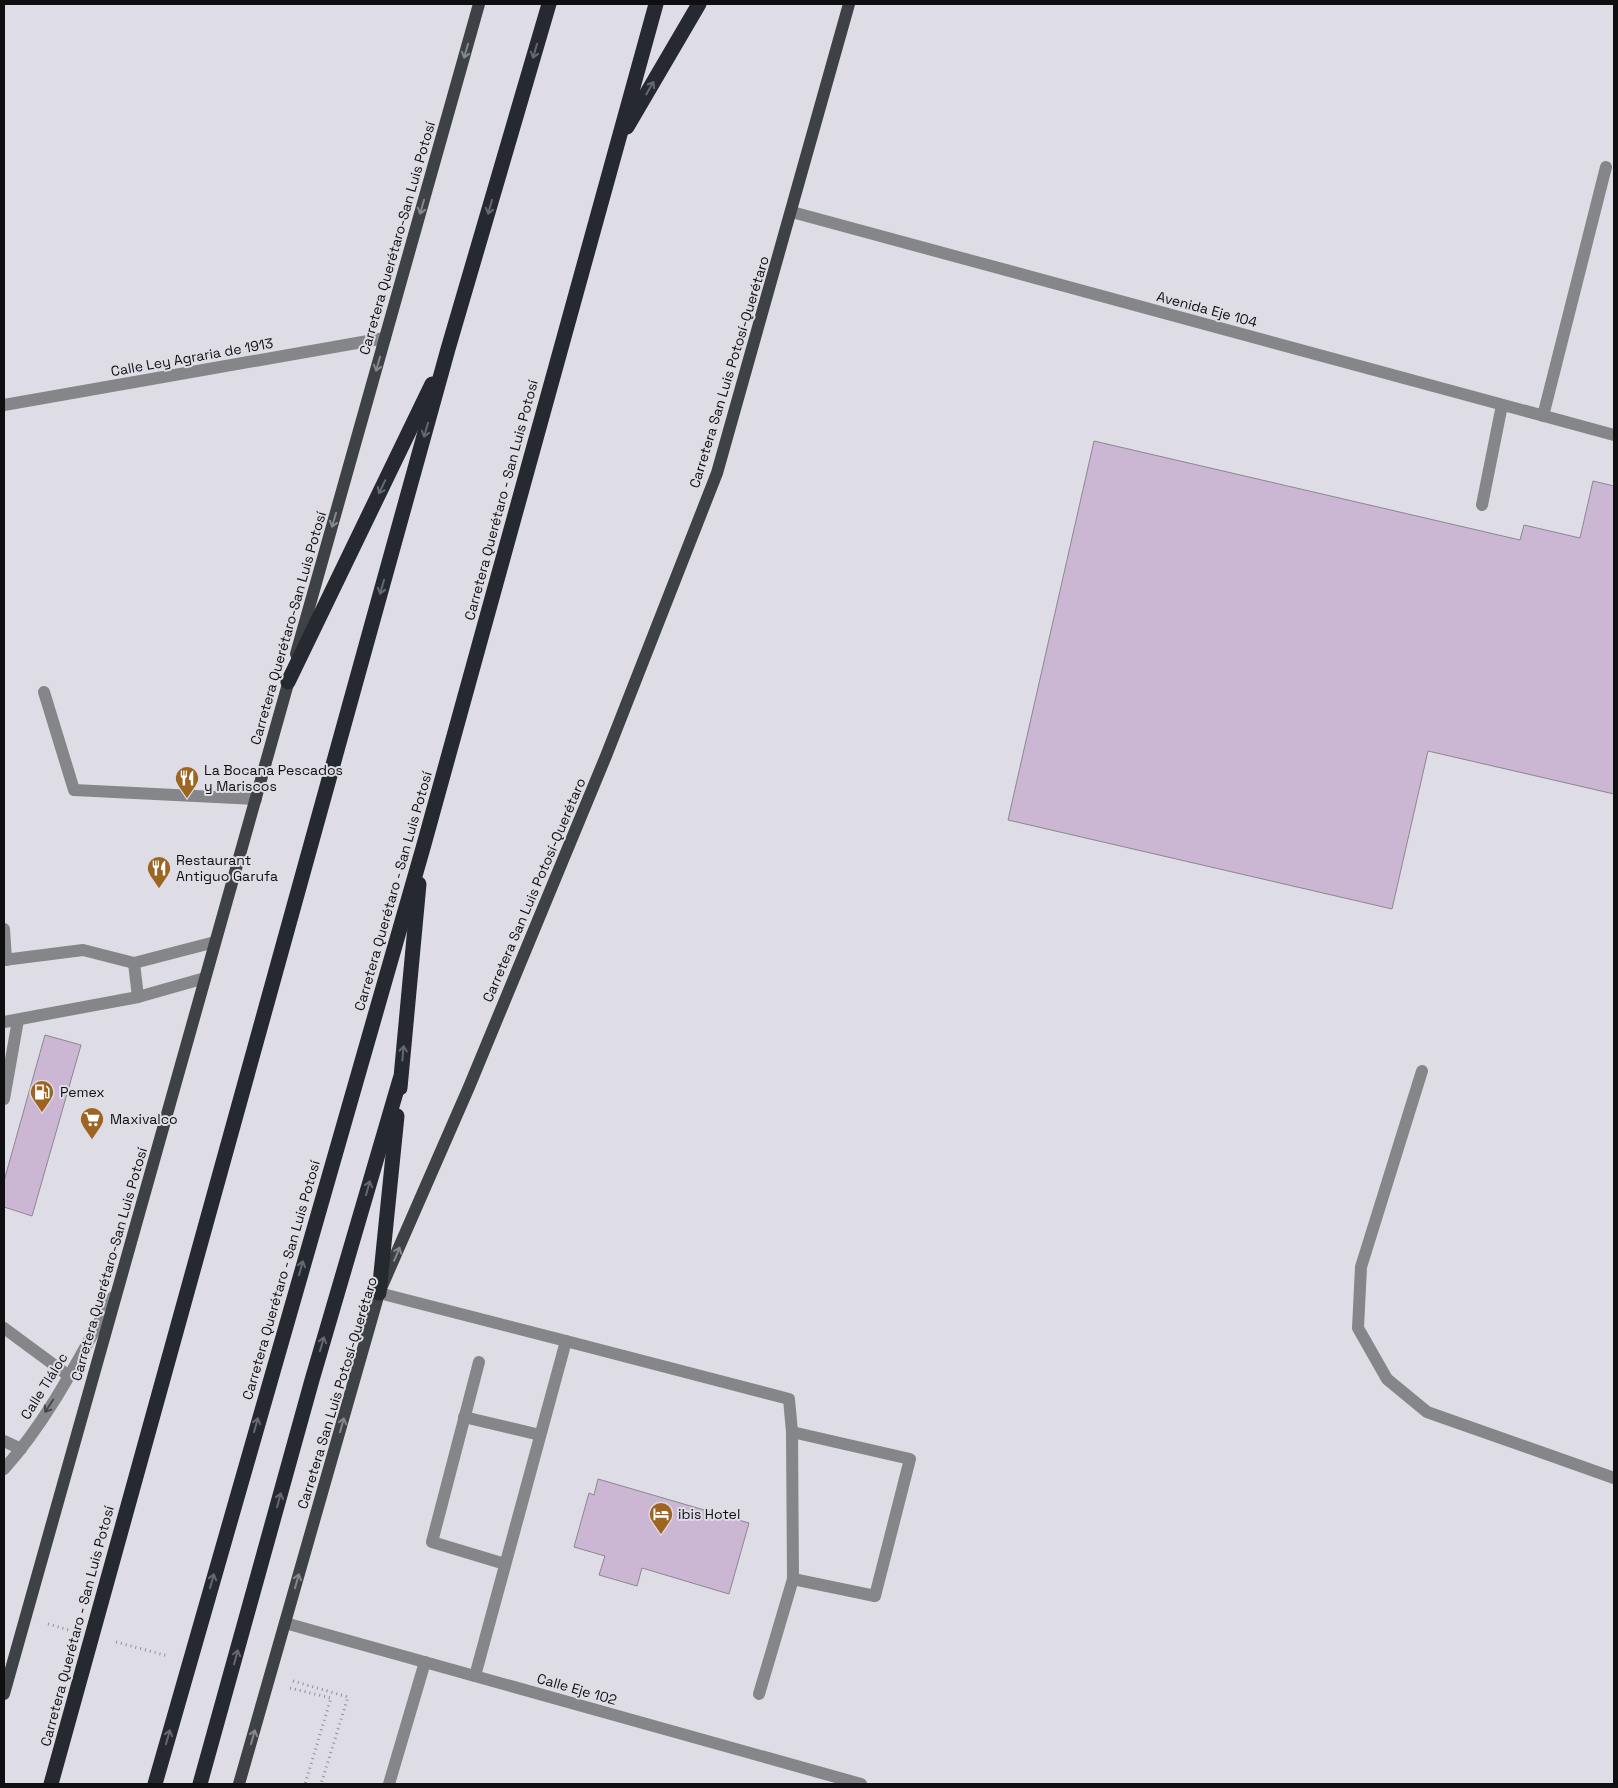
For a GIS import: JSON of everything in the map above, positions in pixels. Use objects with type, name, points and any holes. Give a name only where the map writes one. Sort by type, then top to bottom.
[{"type":"highway","name":"Carretera Querétaro - San Luis Potosí","points":[[51,1784],[448,349],[548,4]]},
{"type":"highway","name":"Carretera Querétaro - San Luis Potosí","points":[[155,1784],[423,848],[656,4]]},
{"type":"highway","points":[[616,146],[699,4]]},
{"type":"highway","points":[[288,682],[448,349]]},
{"type":"highway","points":[[379,1293],[423,848]]},
{"type":"highway","points":[[200,1784],[312,1380],[400,1079]]},
{"type":"main road","name":"Carretera Querétaro-San Luis Potosí","points":[[4,1694],[479,4]]},
{"type":"main road","name":"Carretera San Luis Potosí-Querétaro","points":[[239,1784],[379,1293],[469,1087],[606,756],[714,482],[792,212],[849,4]]},
{"type":"street","points":[[1543,416],[1606,167]]},
{"type":"street","name":"Avenida Eje 104","points":[[792,212],[1614,435]]},
{"type":"street","name":"Calle Ley Agraria de 1913","points":[[4,406],[385,338]]},
{"type":"street","points":[[1482,505],[1502,405]]},
{"type":"street","points":[[44,692],[74,790],[256,799]]},
{"type":"street","points":[[4,929],[5,960],[83,950],[134,963],[216,942]]},
{"type":"street","points":[[134,963],[138,997]]},
{"type":"street","points":[[4,1022],[138,997],[205,978]]},
{"type":"street","points":[[4,1099],[18,1020]]},
{"type":"street","points":[[1422,1071],[1361,1267],[1358,1328],[1387,1379],[1427,1412],[1614,1478]]},
{"type":"street","name":"Calle Tláloc","points":[[4,1468],[21,1449],[68,1376],[118,1289]]},
{"type":"street","points":[[379,1293],[789,1399],[792,1432],[794,1579],[759,1694]]},
{"type":"street","points":[[4,1328],[68,1376]]},
{"type":"street","points":[[474,1676],[566,1341]]},
{"type":"street","points":[[479,1362],[432,1542],[505,1564]]},
{"type":"street","points":[[464,1417],[540,1435]]},
{"type":"street","points":[[792,1432],[910,1459],[875,1596],[794,1579]]},
{"type":"street","points":[[4,1440],[21,1449]]},
{"type":"street","name":"Calle Eje 102","points":[[285,1623],[860,1784]]},
{"type":"street","points":[[389,1784],[425,1662]]},
{"type":"path","points":[[270,1674],[348,1697],[321,1784]]},
{"type":"path","points":[[305,1784],[331,1698]]},
{"type":"building","points":[[1094,441],[1520,540],[1524,525],[1580,538],[1593,481],[1614,486],[1614,794],[1428,751],[1392,909],[1008,820]]},
{"type":"building","name":"Pemex","points":[[45,1035],[81,1045],[32,1216],[4,1207],[4,1181]]},
{"type":"building","name":"ibis Hotel","points":[[598,1479],[749,1523],[729,1594],[642,1568],[637,1586],[599,1575],[605,1556],[574,1547],[589,1493],[594,1495]]},
{"type":"place","name":"La Bocana Pescados y Mariscos","points":[[187,799]]},
{"type":"place","name":"Restaurant Antiguo Garufa","points":[[159,889]]},
{"type":"place","name":"Pemex","points":[[42,1113]]},
{"type":"place","name":"Maxivalco","points":[[92,1140]]},
{"type":"place","name":"ibis Hotel","points":[[661,1535]]}]
